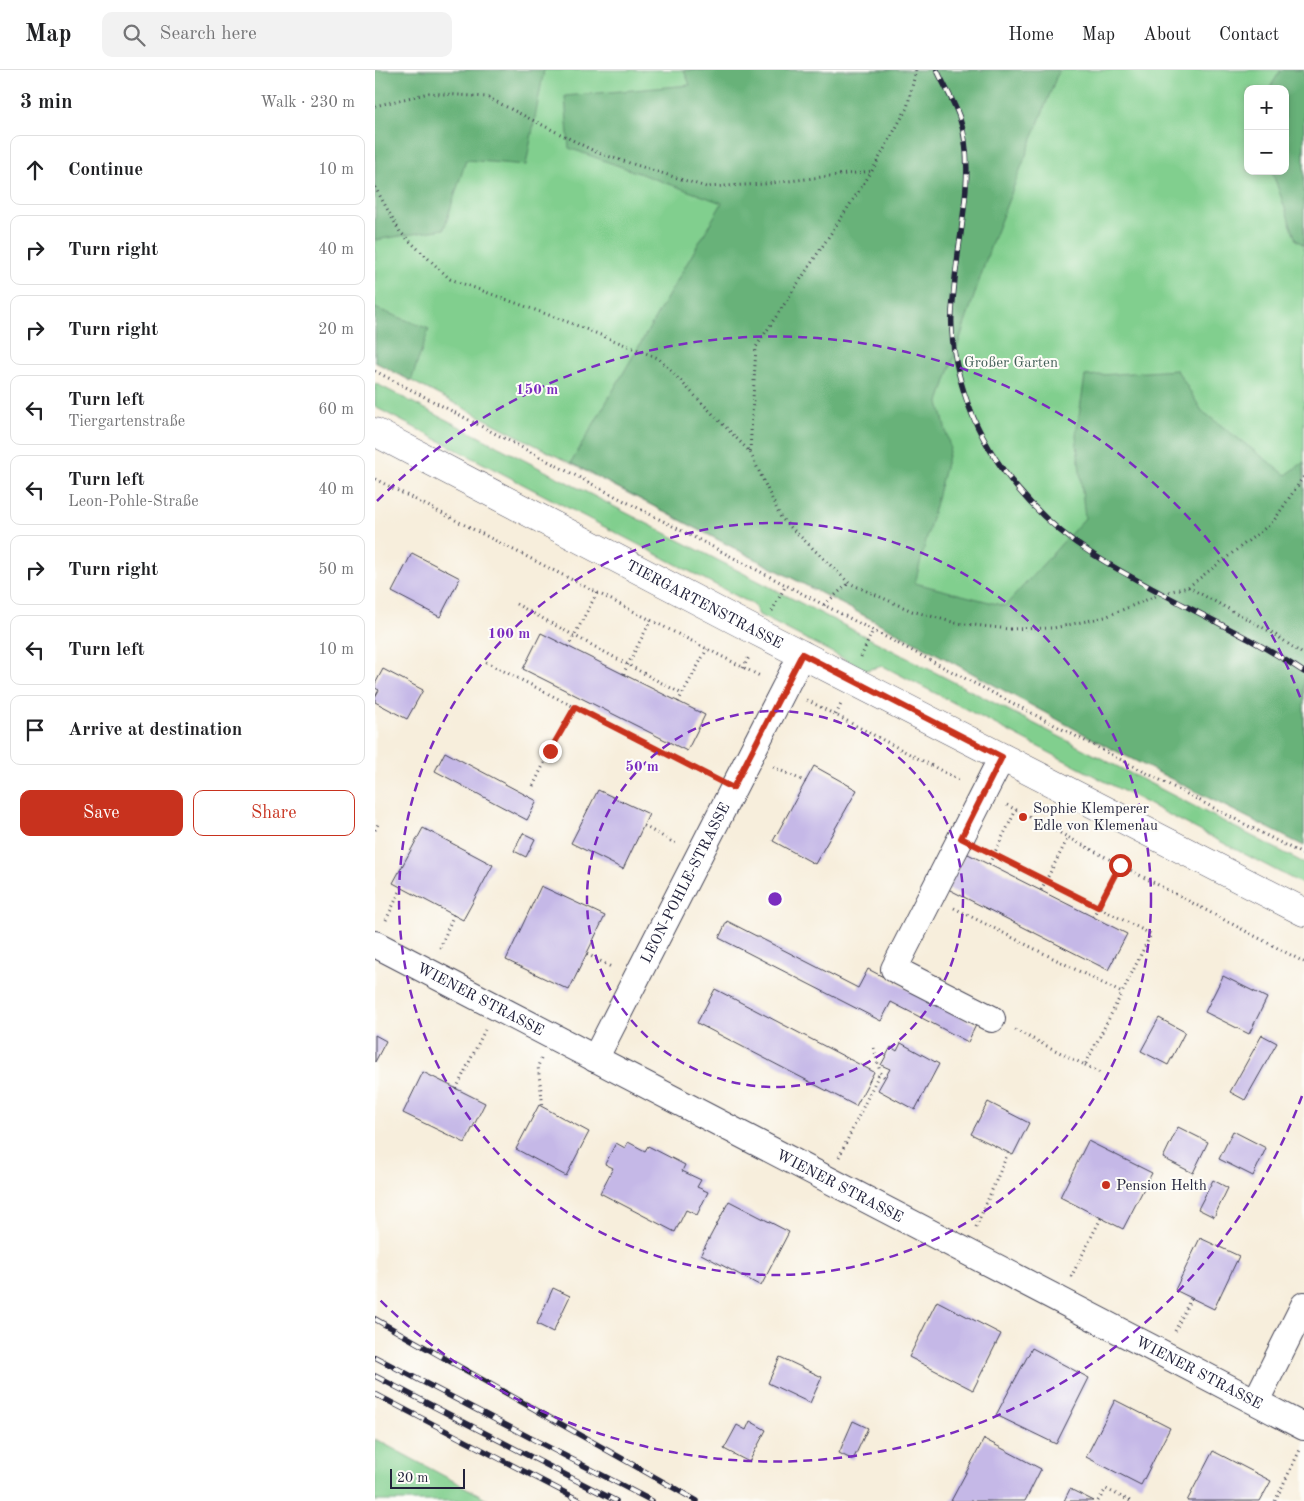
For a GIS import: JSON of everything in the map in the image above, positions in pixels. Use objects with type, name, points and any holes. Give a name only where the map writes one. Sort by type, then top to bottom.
[{"type":"main road","name":"TIERGARTENSTRASSE","points":[[375,432],[1304,912]]},
{"type":"street","name":"LEON-POHLE-STRASSE","points":[[595,1059],[802,654]]},
{"type":"street","points":[[992,1018],[894,969],[1002,757]]},
{"type":"street","name":"WIENER STRASSE","points":[[375,944],[1304,1427]]},
{"type":"street","points":[[1255,1401],[1304,1305]]},
{"type":"path","points":[[750,452],[757,347],[872,171],[907,108],[916,70]]},
{"type":"path","points":[[375,106],[429,93],[487,97],[598,153],[706,187],[764,184],[872,171]]},
{"type":"path","points":[[375,187],[400,232],[450,278],[658,358],[750,452],[781,518],[849,583],[912,611],[957,623],[1009,629],[1055,628],[1105,617],[1163,593],[1188,587],[1273,522],[1304,476]]},
{"type":"path","points":[[375,371],[1304,854]]},
{"type":"path","points":[[375,479],[784,688]]},
{"type":"path","points":[[824,605],[849,583]]},
{"type":"path","points":[[1188,587],[1273,633],[1304,654]]},
{"type":"path","points":[[568,647],[597,593]]},
{"type":"path","points":[[516,604],[682,694]]},
{"type":"path","points":[[623,674],[651,620]]},
{"type":"path","points":[[679,702],[707,649]]},
{"type":"path","points":[[486,662],[733,788]]},
{"type":"path","points":[[533,786],[575,707]]},
{"type":"path","points":[[750,756],[806,782]]},
{"type":"path","points":[[989,864],[1016,810]]},
{"type":"path","points":[[375,830],[378,824]]},
{"type":"path","points":[[644,826],[699,856]]},
{"type":"path","points":[[961,838],[1151,934],[1085,1065]]},
{"type":"path","points":[[1041,890],[1068,838]]},
{"type":"path","points":[[1093,917],[1120,865]]},
{"type":"path","points":[[375,944],[402,887]]},
{"type":"path","points":[[931,896],[1122,993]]},
{"type":"path","points":[[1193,904],[1304,962]]},
{"type":"path","points":[[429,972],[455,914]]},
{"type":"path","points":[[455,1089],[496,1007]]},
{"type":"path","points":[[992,1018],[1099,1073]]},
{"type":"path","points":[[543,1107],[538,1066],[551,1036]]},
{"type":"path","points":[[874,1048],[880,1072],[885,1078]]},
{"type":"path","points":[[828,1179],[880,1072]]},
{"type":"path","points":[[966,1251],[1008,1153]]},
{"type":"path","points":[[1059,1299],[1101,1218]]},
{"type":"path","points":[[1164,1354],[1191,1298]]},
{"type":"path","points":[[1275,1501],[1304,1443]]},
{"type":"path","points":[[1099,1501],[1106,1489],[1130,1501]]},
{"type":"green space","name":"Großer Garten","points":[[375,70],[1304,70],[1304,846],[1108,747],[915,642],[375,362]]},
{"type":"green space","points":[[375,70],[544,70],[526,165],[466,160],[444,229],[375,240]]},
{"type":"green space","points":[[684,70],[1059,70],[991,245],[939,402],[950,448],[915,583],[1005,606],[1085,518],[1076,435],[1085,376],[1177,370],[1202,411],[1286,475],[1304,462],[1304,846],[1108,747],[915,642],[571,463],[722,203],[569,148],[565,96],[690,85]]},
{"type":"green space","points":[[1281,70],[1304,70],[1304,245],[1296,240],[1273,175],[1289,175],[1289,85],[1272,85]]},
{"type":"green space","points":[[375,308],[429,329],[411,381],[375,362]]},
{"type":"green space","points":[[375,383],[1304,863],[1304,885],[883,666],[866,670],[759,615],[754,605],[375,407]]},
{"type":"green space","points":[[375,1439],[491,1501],[375,1501]]},
{"type":"building","points":[[412,553],[460,578],[440,617],[392,592]]},
{"type":"building","points":[[541,633],[705,715],[687,751],[523,669]]},
{"type":"building","points":[[383,669],[423,690],[407,719],[375,702],[375,697],[379,690],[375,688],[375,684]]},
{"type":"building","points":[[445,752],[537,801],[527,820],[435,771]]},
{"type":"building","points":[[814,766],[857,790],[815,864],[773,841]]},
{"type":"building","points":[[598,790],[649,814],[623,869],[571,843]]},
{"type":"building","points":[[423,828],[493,865],[463,920],[393,883]]},
{"type":"building","points":[[523,833],[535,839],[526,857],[514,851]]},
{"type":"building","points":[[966,853],[1127,934],[1108,970],[948,889]]},
{"type":"building","points":[[541,886],[605,916],[569,990],[506,960]]},
{"type":"building","points":[[727,921],[858,988],[868,969],[976,1025],[968,1042],[891,1002],[881,1021],[719,938]]},
{"type":"building","points":[[1223,976],[1267,998],[1249,1034],[1205,1012]]},
{"type":"building","points":[[715,989],[874,1072],[856,1106],[697,1023]]},
{"type":"building","points":[[1159,1018],[1185,1032],[1168,1065],[1141,1051]]},
{"type":"building","points":[[375,1035],[386,1041],[375,1062]]},
{"type":"building","points":[[1262,1035],[1277,1043],[1245,1100],[1230,1092]]},
{"type":"building","points":[[901,1043],[939,1064],[915,1110],[878,1090],[890,1069],[881,1065],[891,1047],[897,1051]]},
{"type":"building","points":[[423,1072],[485,1103],[465,1143],[403,1113]]},
{"type":"building","points":[[988,1102],[1029,1123],[1013,1155],[971,1134]]},
{"type":"building","points":[[539,1105],[589,1132],[566,1176],[516,1149]]},
{"type":"building","points":[[1178,1127],[1208,1142],[1193,1173],[1163,1158]]},
{"type":"building","points":[[1233,1131],[1266,1148],[1253,1176],[1219,1159]]},
{"type":"building","name":"Pension Helth","points":[[1088,1141],[1152,1173],[1123,1229],[1060,1197]]},
{"type":"building","points":[[628,1142],[645,1151],[648,1146],[685,1165],[682,1171],[701,1180],[697,1187],[708,1192],[697,1215],[686,1210],[675,1232],[600,1193],[613,1168],[605,1164],[616,1143],[625,1148]]},
{"type":"building","points":[[1213,1180],[1228,1188],[1214,1217],[1198,1209]]},
{"type":"building","points":[[729,1201],[789,1232],[761,1286],[701,1254]]},
{"type":"building","points":[[1200,1238],[1239,1256],[1214,1309],[1175,1290]]},
{"type":"building","points":[[553,1288],[570,1296],[553,1332],[537,1324]]},
{"type":"building","points":[[937,1301],[1001,1334],[973,1390],[909,1357]]},
{"type":"building","points":[[1032,1348],[1089,1378],[1056,1444],[996,1415]]},
{"type":"building","points":[[780,1357],[822,1377],[810,1403],[768,1383]]},
{"type":"building","points":[[1115,1400],[1170,1428],[1141,1485],[1086,1457]]},
{"type":"building","points":[[750,1421],[766,1430],[749,1462],[724,1449],[737,1425],[746,1430]]},
{"type":"building","points":[[853,1421],[868,1428],[853,1460],[839,1453]]},
{"type":"building","points":[[984,1439],[1041,1469],[1025,1501],[951,1501]]},
{"type":"building","points":[[1213,1451],[1271,1481],[1260,1501],[1187,1501]]},
{"type":"building","points":[[1070,1489],[1094,1501],[1064,1501]]},
{"type":"railway","points":[[937,70],[959,116],[967,159],[965,204],[952,311],[954,347],[958,370],[968,404],[990,449],[1003,470],[1019,490],[1073,541],[1120,571],[1252,641],[1304,672]]},
{"type":"railway","points":[[375,1319],[697,1501]]},
{"type":"railway","points":[[375,1357],[652,1501]]},
{"type":"railway","points":[[375,1376],[616,1501]]},
{"type":"railway","points":[[375,1394],[581,1501]]},
{"type":"place","name":"Sophie Klemperer Edle von Klemenau","points":[[1023,817]]},
{"type":"place","name":"Pension Helth","points":[[1106,1185]]},
{"type":"route","points":[[550,751],[575,707],[733,788],[802,654],[1002,757],[961,838],[1098,907],[1120,865]]}]
